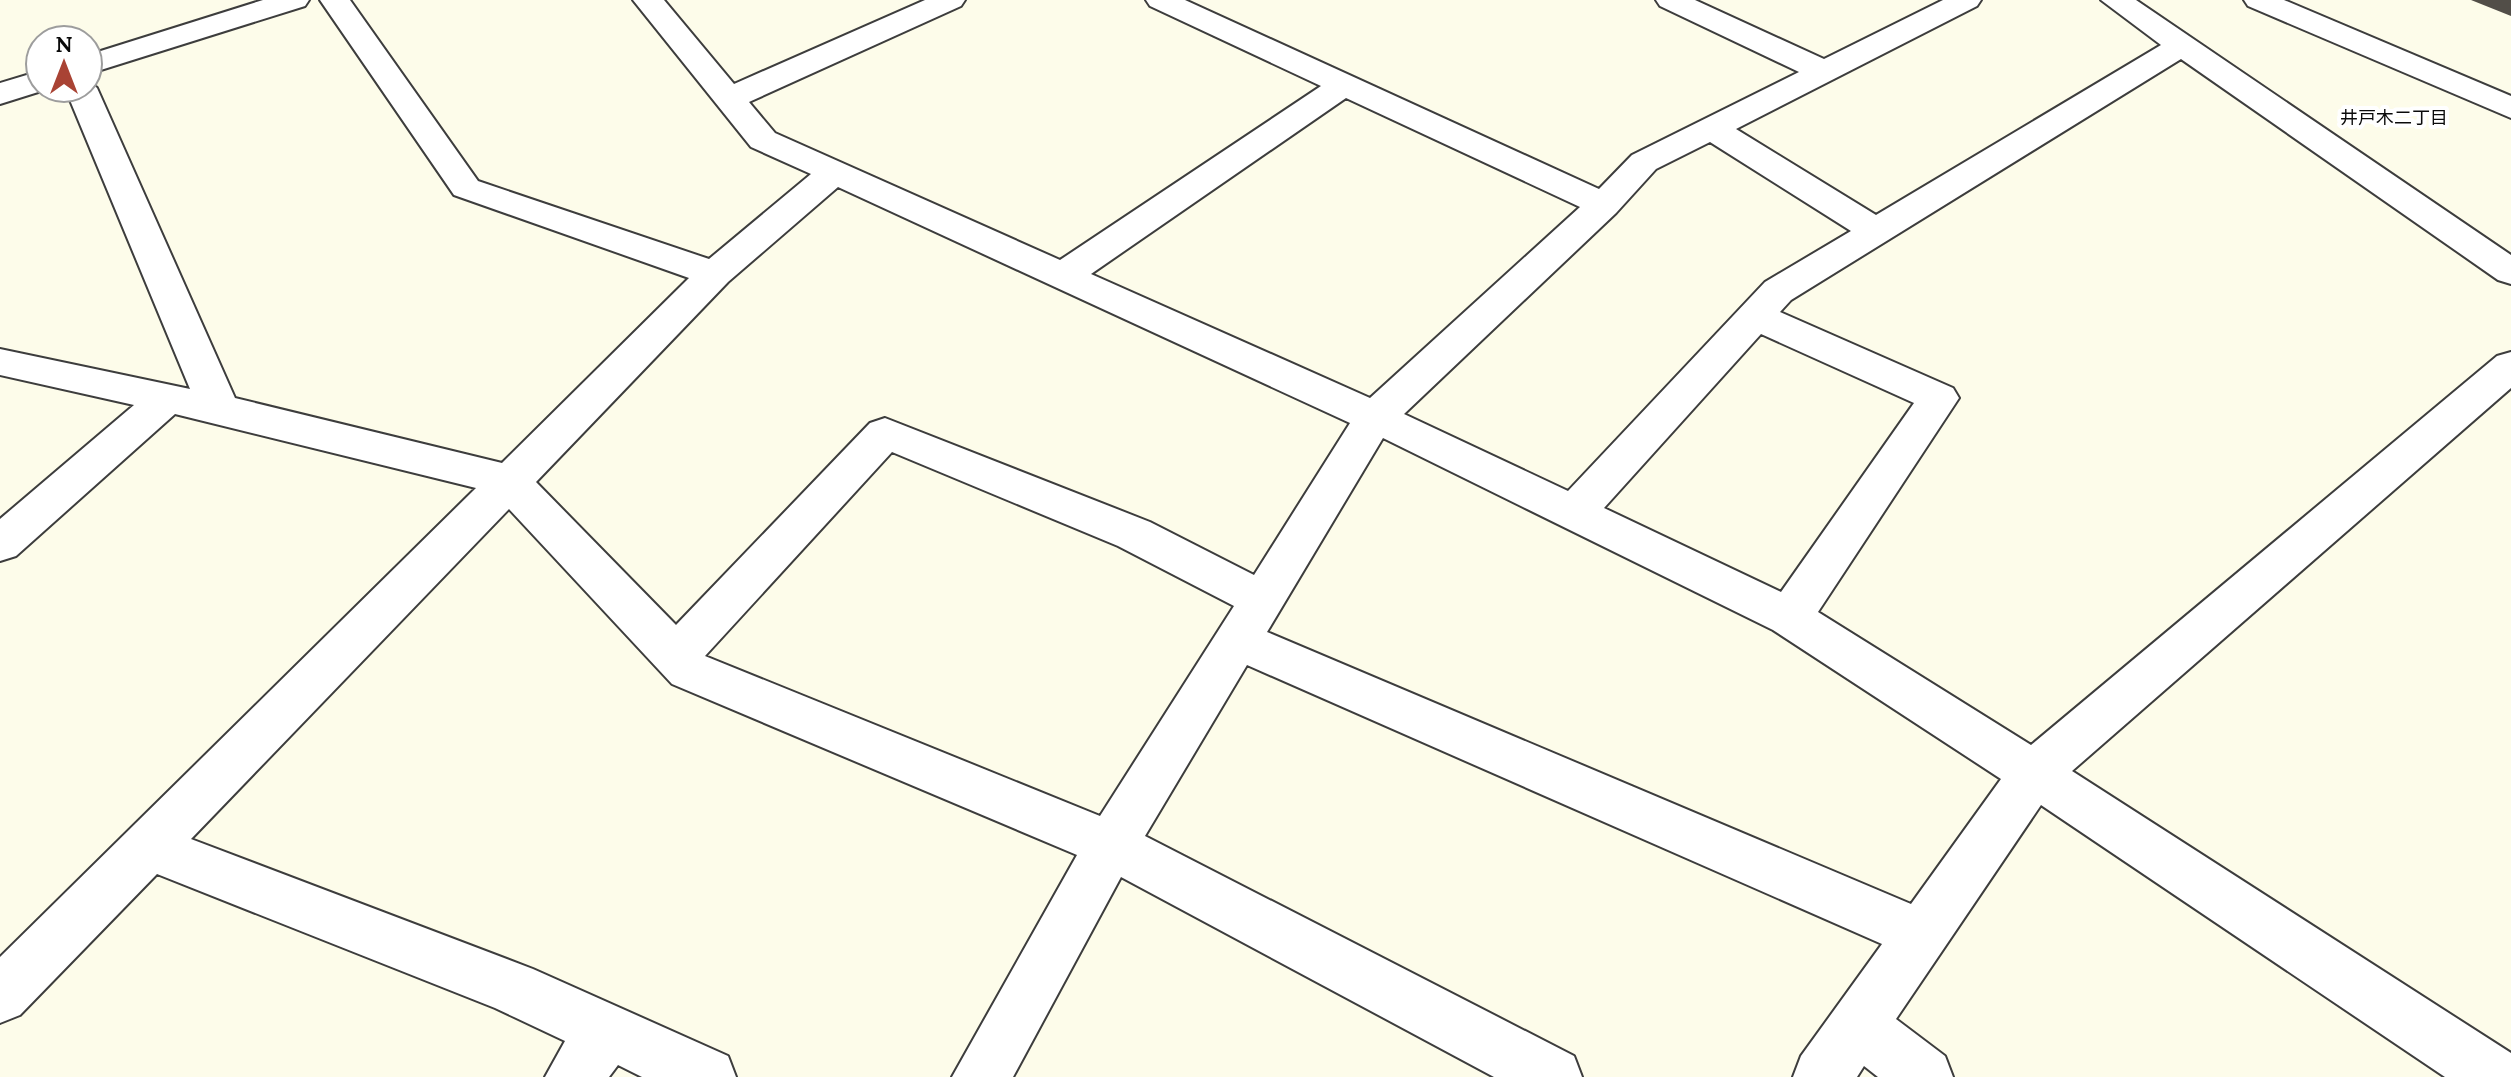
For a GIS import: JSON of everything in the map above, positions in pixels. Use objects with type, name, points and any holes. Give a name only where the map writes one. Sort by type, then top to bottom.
[{"type":"street","points":[[104,58],[211,12],[294,0]]},
{"type":"street","points":[[335,0],[466,188],[715,274]]},
{"type":"street","points":[[648,0],[763,140],[832,174],[1375,417],[1789,617],[2034,773],[2496,1077]]},
{"type":"street","points":[[730,98],[950,0]]},
{"type":"street","points":[[1161,0],[1604,205]]},
{"type":"street","points":[[1671,0],[1823,71]]},
{"type":"street","points":[[2116,0],[2511,272]]},
{"type":"street","points":[[2259,0],[2511,108]]},
{"type":"street","points":[[981,1077],[1111,845],[1375,417],[1604,205],[1644,162],[1961,1]]},
{"type":"street","points":[[1574,513],[1778,291],[2182,45]]},
{"type":"street","points":[[0,94],[24,86]]},
{"type":"street","points":[[1061,277],[1342,86]]},
{"type":"street","points":[[88,104],[219,409]]},
{"type":"street","points":[[1711,128],[1876,231]]},
{"type":"street","points":[[6,980],[148,846],[715,274],[832,174]]},
{"type":"street","points":[[1755,316],[1939,398],[1789,617]]},
{"type":"street","points":[[0,362],[165,400],[219,409],[508,480],[689,670],[1111,845],[1553,1077]]},
{"type":"street","points":[[1822,1077],[2034,773],[2511,366]]},
{"type":"street","points":[[0,544],[165,400]]},
{"type":"street","points":[[676,656],[885,433],[1134,534],[1250,620],[1921,935]]},
{"type":"street","points":[[148,846],[513,988],[707,1077]]},
{"type":"street","points":[[1858,1025],[1924,1077]]},
{"type":"street","points":[[574,1077],[607,1032]]},
{"type":"building","points":[[2471,0],[2511,0],[2511,16]]},
{"type":"district","name":"井戸木二丁目","points":[[2394,118]]}]
